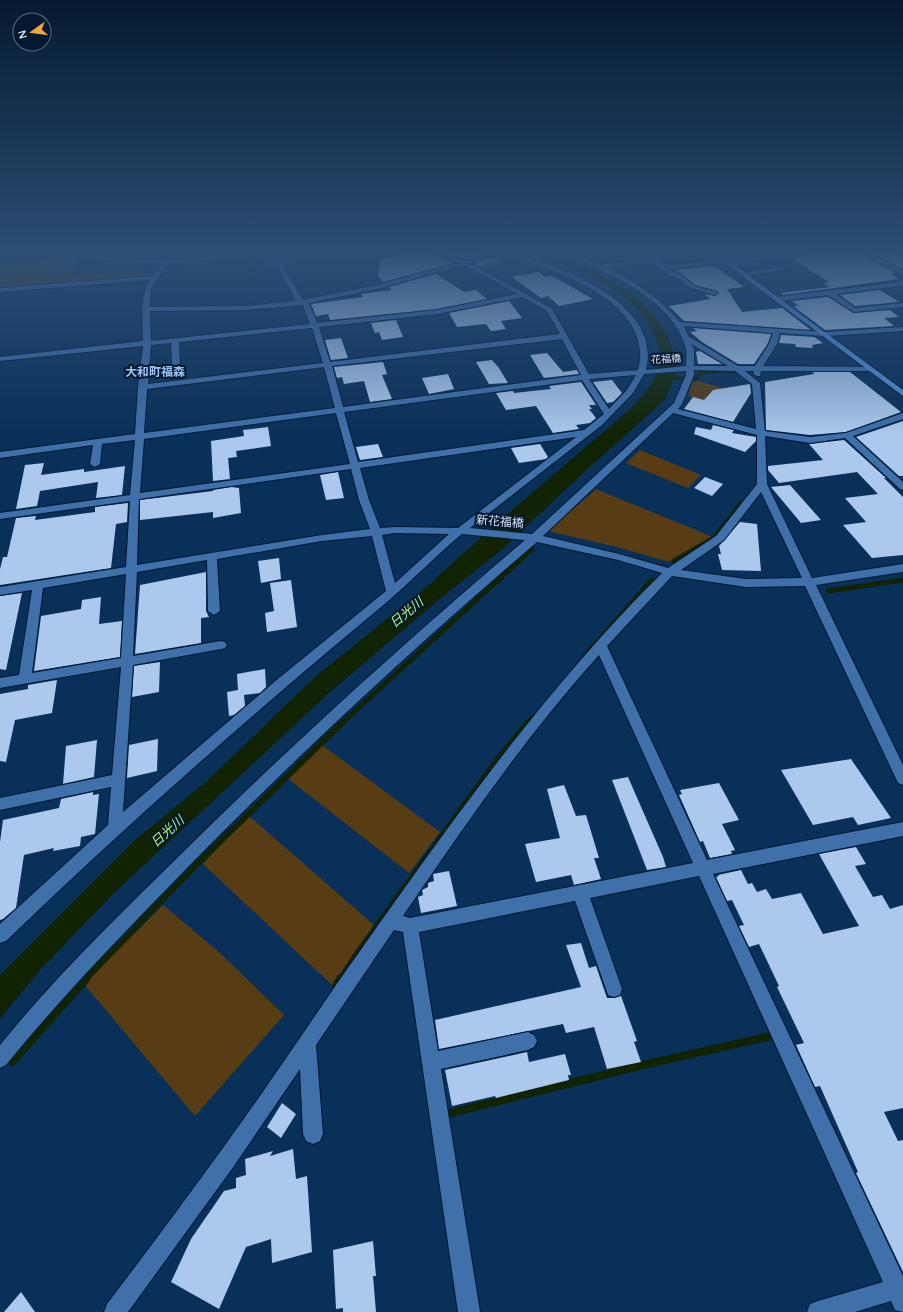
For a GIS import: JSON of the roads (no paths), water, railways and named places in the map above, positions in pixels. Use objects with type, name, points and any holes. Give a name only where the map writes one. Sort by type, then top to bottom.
[{"type":"main road","points":[[797,313],[903,394]]},
{"type":"street","points":[[115,830],[126,662],[134,497],[146,344],[147,313]]},
{"type":"street","points":[[309,313],[315,326],[327,364],[355,466],[376,531],[392,592]]},
{"type":"street","points":[[0,360],[426,313]]},
{"type":"street","points":[[552,313],[586,377],[585,380],[608,414]]},
{"type":"street","points":[[0,935],[115,830],[288,678],[392,592],[441,547],[585,433],[627,396],[644,371],[645,353],[642,339],[631,320],[625,313]]},
{"type":"street","points":[[0,1059],[72,975],[249,796],[391,664],[535,538],[601,474],[673,410],[683,396],[690,368],[687,338],[680,324],[669,313]]},
{"type":"street","points":[[680,324],[777,332],[825,334],[903,329]]},
{"type":"street","points":[[777,332],[773,344],[758,368],[756,383],[761,433],[762,484],[903,779]]},
{"type":"street","points":[[142,387],[565,336]]},
{"type":"street","points":[[687,338],[734,367],[756,383]]},
{"type":"street","points":[[175,340],[176,365]]},
{"type":"street","name":"花福橋","points":[[0,455],[340,411],[586,377],[644,371],[734,367],[869,369]]},
{"type":"street","points":[[673,410],[761,433],[810,440],[847,435],[903,416]]},
{"type":"street","points":[[0,516],[585,433]]},
{"type":"street","points":[[847,435],[903,488]]},
{"type":"street","points":[[95,464],[98,442]]},
{"type":"street","points":[[116,1312],[227,1159],[445,842],[518,744],[600,645],[646,595],[670,572],[720,538],[762,484]]},
{"type":"street","name":"新花福橋","points":[[0,591],[376,531],[462,531],[535,538],[619,557],[670,572],[746,583],[809,582],[903,568]]},
{"type":"street","points":[[212,556],[214,611]]},
{"type":"street","points":[[25,679],[38,585]]},
{"type":"street","points":[[0,684],[221,645]]},
{"type":"street","points":[[600,645],[901,1292],[818,1312]]},
{"type":"street","points":[[0,804],[118,780]]},
{"type":"street","points":[[390,921],[410,926],[903,829]]},
{"type":"street","points":[[580,892],[614,989]]},
{"type":"street","points":[[410,926],[469,1312]]},
{"type":"street","points":[[430,1062],[528,1041]]},
{"type":"street","points":[[307,1042],[314,1134]]},
{"type":"water","name":"日光川","points":[[640,313],[652,313],[667,333],[678,369],[665,400],[583,473],[500,551],[437,601],[330,692],[113,894],[41,969],[0,1019],[0,975],[134,841],[207,781],[315,677],[423,590],[497,523],[628,411],[644,394],[655,377],[660,358],[659,347],[655,335],[647,335],[655,334]]},
{"type":"waterway","points":[[716,371],[724,370]]},
{"type":"waterway","points":[[727,370],[731,371]]},
{"type":"waterway","points":[[695,380],[700,373],[716,371]]},
{"type":"waterway","points":[[716,371],[731,371]]},
{"type":"waterway","points":[[731,371],[735,372]]},
{"type":"waterway","points":[[670,380],[674,378],[682,379]]},
{"type":"waterway","points":[[724,525],[741,502]]},
{"type":"waterway","points":[[674,561],[714,538],[725,524]]},
{"type":"waterway","points":[[342,723],[532,549]]},
{"type":"waterway","points":[[584,657],[652,580]]},
{"type":"waterway","points":[[828,591],[903,580]]},
{"type":"waterway","points":[[528,722],[532,718]]},
{"type":"waterway","points":[[85,980],[195,866],[343,722]]},
{"type":"waterway","points":[[340,980],[358,952],[497,760],[528,722]]},
{"type":"waterway","points":[[12,1062],[86,979]]},
{"type":"waterway","points":[[336,986],[340,979]]},
{"type":"waterway","points":[[450,1113],[647,1064],[771,1036]]},
{"type":"district","name":"大和町福森","points":[[155,371]]}]
